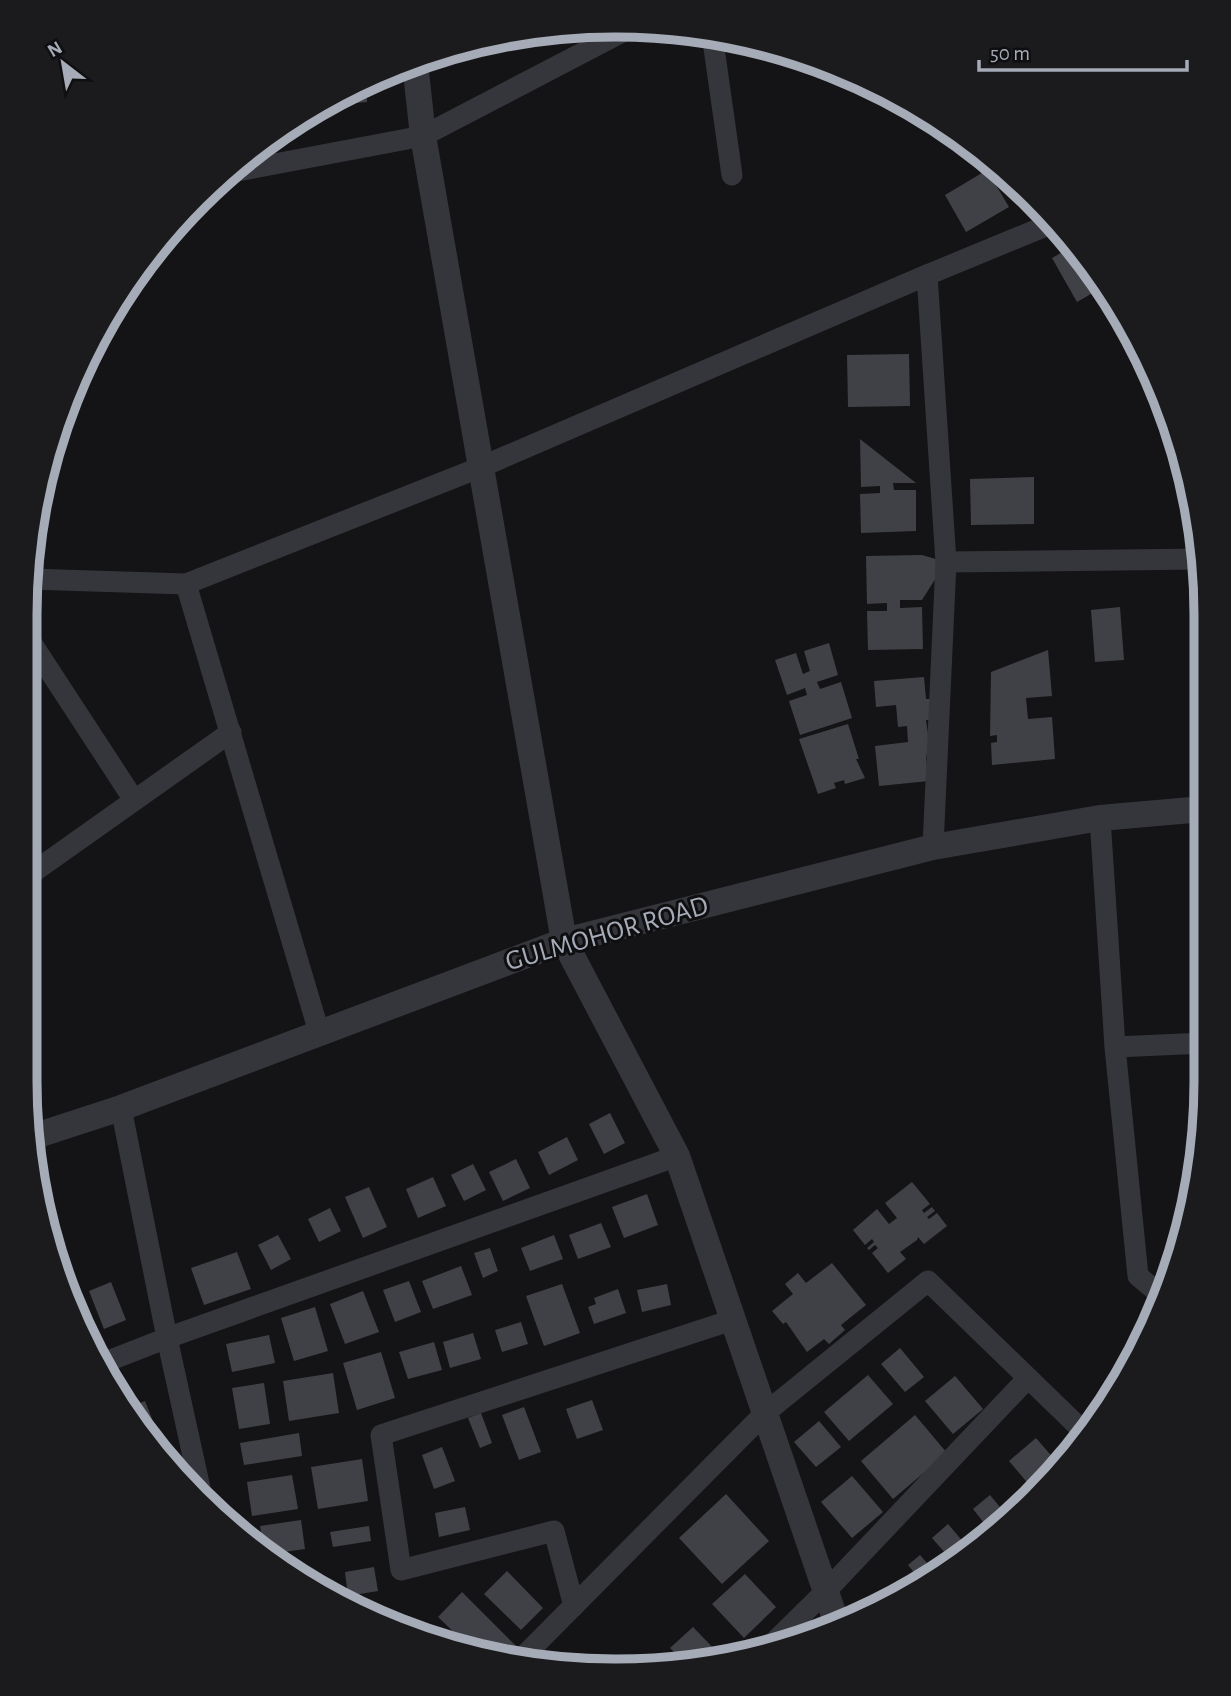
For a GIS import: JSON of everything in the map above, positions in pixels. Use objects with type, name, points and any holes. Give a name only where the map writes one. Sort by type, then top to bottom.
[{"type":"street","points":[[265,155],[423,136],[610,37]]},
{"type":"street","points":[[714,46],[732,175]]},
{"type":"street","points":[[416,72],[423,136],[564,941],[677,1156],[834,1616]]},
{"type":"street","points":[[38,579],[186,584],[481,467],[1044,227]]},
{"type":"street","points":[[927,275],[946,562],[933,847]]},
{"type":"street","points":[[946,562],[1191,559]]},
{"type":"street","points":[[186,584],[319,1032]]},
{"type":"street","points":[[37,653],[134,800]]},
{"type":"street","points":[[37,869],[231,732]]},
{"type":"street","name":"GULMOHOR ROAD","points":[[40,1134],[121,1108],[564,941],[933,847],[1100,818],[1194,810]]},
{"type":"street","points":[[1100,818],[1115,1047],[1138,1276],[1155,1290]]},
{"type":"street","points":[[1115,1047],[1194,1043]]},
{"type":"street","points":[[121,1108],[199,1482]]},
{"type":"street","points":[[109,1361],[677,1156]]},
{"type":"street","points":[[528,1652],[765,1413],[928,1282],[1079,1427]]},
{"type":"street","points":[[574,1606],[554,1531],[401,1570],[381,1435],[732,1320]]},
{"type":"street","points":[[781,1635],[1028,1378]]},
{"type":"building","points":[[367,93],[367,102],[356,103],[355,99]]},
{"type":"building","points":[[986,171],[1009,207],[966,232],[945,195]]},
{"type":"building","points":[[1065,251],[1095,291],[1077,302],[1052,258]]},
{"type":"building","points":[[909,354],[910,406],[848,407],[847,355]]},
{"type":"building","points":[[860,439],[916,483],[893,483],[894,490],[916,490],[916,531],[861,533],[860,494],[880,493],[880,486],[861,487]]},
{"type":"building","points":[[1034,477],[1034,524],[971,525],[970,479]]},
{"type":"building","points":[[922,555],[946,562],[922,600],[900,600],[900,608],[922,607],[923,649],[868,650],[867,611],[887,611],[887,603],[867,604],[866,556]]},
{"type":"building","points":[[1120,607],[1124,660],[1095,662],[1091,610]]},
{"type":"building","points":[[829,643],[838,675],[817,682],[820,689],[841,682],[852,718],[800,735],[789,701],[807,695],[805,688],[787,695],[775,660],[796,653],[803,674],[810,671],[804,651]]},
{"type":"building","points":[[1048,650],[1052,696],[1026,698],[1028,719],[1052,717],[1055,759],[992,765],[991,743],[997,742],[997,735],[990,736],[991,672]]},
{"type":"building","points":[[924,677],[926,699],[930,699],[933,720],[926,720],[928,734],[932,733],[926,758],[929,781],[879,786],[875,746],[908,742],[907,726],[898,727],[896,705],[876,707],[874,681]]},
{"type":"building","points":[[848,724],[859,759],[856,759],[865,778],[845,784],[844,780],[834,783],[836,788],[818,794],[799,739]]},
{"type":"building","points":[[610,1113],[625,1143],[604,1154],[589,1124]]},
{"type":"building","points":[[567,1137],[578,1160],[549,1175],[538,1152]]},
{"type":"building","points":[[516,1159],[530,1188],[503,1201],[489,1172]]},
{"type":"building","points":[[473,1164],[486,1190],[464,1201],[451,1175]]},
{"type":"building","points":[[433,1177],[446,1206],[418,1218],[406,1189]]},
{"type":"building","points":[[912,1182],[930,1204],[922,1210],[924,1213],[932,1207],[935,1211],[927,1217],[929,1219],[937,1213],[947,1226],[924,1244],[918,1237],[900,1252],[906,1259],[888,1273],[872,1253],[878,1248],[875,1245],[869,1250],[867,1248],[874,1242],[872,1239],[865,1245],[853,1230],[877,1209],[889,1224],[897,1218],[885,1203]]},
{"type":"building","points":[[369,1187],[387,1227],[363,1238],[345,1197]]},
{"type":"building","points":[[647,1194],[658,1225],[624,1238],[612,1207]]},
{"type":"building","points":[[330,1208],[341,1231],[319,1242],[308,1219]]},
{"type":"building","points":[[601,1223],[611,1247],[578,1259],[569,1235]]},
{"type":"building","points":[[278,1235],[291,1259],[271,1270],[258,1245]]},
{"type":"building","points":[[554,1235],[563,1259],[530,1271],[521,1248]]},
{"type":"building","points":[[490,1248],[498,1271],[483,1278],[474,1253]]},
{"type":"building","points":[[237,1252],[251,1289],[204,1305],[191,1268]]},
{"type":"building","points":[[832,1263],[866,1305],[841,1325],[845,1330],[829,1344],[824,1339],[807,1352],[786,1322],[783,1324],[772,1311],[793,1294],[785,1284],[798,1273],[806,1283]]},
{"type":"building","points":[[461,1266],[472,1295],[433,1309],[422,1281]]},
{"type":"building","points":[[409,1281],[421,1312],[395,1322],[383,1290]]},
{"type":"building","points":[[111,1282],[126,1320],[104,1329],[89,1291]]},
{"type":"building","points":[[562,1284],[580,1333],[544,1346],[526,1296]]},
{"type":"building","points":[[667,1284],[671,1305],[642,1312],[637,1290]]},
{"type":"building","points":[[618,1289],[626,1313],[594,1324],[588,1307],[596,1304],[594,1298]]},
{"type":"building","points":[[363,1291],[379,1332],[345,1344],[330,1304]]},
{"type":"building","points":[[315,1307],[328,1351],[294,1361],[281,1318]]},
{"type":"building","points":[[521,1322],[528,1344],[502,1352],[495,1330]]},
{"type":"building","points":[[473,1333],[481,1359],[450,1368],[443,1342]]},
{"type":"building","points":[[269,1335],[275,1363],[232,1372],[226,1344]]},
{"type":"building","points":[[434,1342],[442,1370],[408,1379],[399,1352]]},
{"type":"building","points":[[900,1348],[924,1377],[905,1392],[881,1364]]},
{"type":"building","points":[[381,1352],[395,1398],[357,1410],[343,1363]]},
{"type":"building","points":[[333,1373],[339,1413],[289,1421],[283,1381]]},
{"type":"building","points":[[868,1375],[893,1404],[849,1441],[824,1412]]},
{"type":"building","points":[[955,1376],[983,1409],[953,1434],[925,1401]]},
{"type":"building","points":[[264,1383],[270,1424],[239,1429],[232,1388]]},
{"type":"building","points":[[592,1400],[603,1430],[577,1439],[566,1409]]},
{"type":"building","points":[[145,1401],[159,1437],[156,1433],[136,1405]]},
{"type":"building","points":[[524,1407],[541,1452],[519,1460],[502,1415]]},
{"type":"building","points":[[481,1413],[492,1443],[480,1448],[468,1418]]},
{"type":"building","points":[[915,1415],[947,1453],[893,1499],[861,1461]]},
{"type":"building","points":[[819,1421],[841,1447],[816,1467],[794,1442]]},
{"type":"building","points":[[299,1433],[302,1456],[244,1465],[240,1443]]},
{"type":"building","points":[[1036,1438],[1054,1459],[1029,1485],[1009,1461]]},
{"type":"building","points":[[442,1447],[455,1481],[434,1489],[422,1455]]},
{"type":"building","points":[[362,1459],[368,1501],[318,1509],[311,1467]]},
{"type":"building","points":[[292,1475],[298,1509],[252,1516],[247,1482]]},
{"type":"building","points":[[852,1476],[883,1512],[852,1538],[821,1502]]},
{"type":"building","points":[[726,1494],[769,1541],[722,1584],[679,1538]]},
{"type":"building","points":[[990,1495],[1003,1511],[986,1525],[973,1509]]},
{"type":"building","points":[[465,1507],[470,1530],[439,1537],[435,1513]]},
{"type":"building","points":[[301,1520],[305,1549],[281,1552],[262,1539],[260,1526]]},
{"type":"building","points":[[948,1524],[964,1543],[947,1555],[932,1538]]},
{"type":"building","points":[[369,1526],[371,1541],[333,1547],[330,1532]]},
{"type":"building","points":[[920,1555],[930,1566],[916,1575],[908,1565]]},
{"type":"building","points":[[374,1567],[378,1591],[351,1595],[348,1593],[345,1572]]},
{"type":"building","points":[[507,1571],[543,1608],[521,1630],[484,1594]]},
{"type":"building","points":[[745,1574],[776,1607],[744,1638],[712,1604]]},
{"type":"building","points":[[462,1592],[516,1646],[512,1649],[460,1638],[438,1617]]},
{"type":"building","points":[[693,1627],[715,1650],[677,1655],[670,1648]]}]
